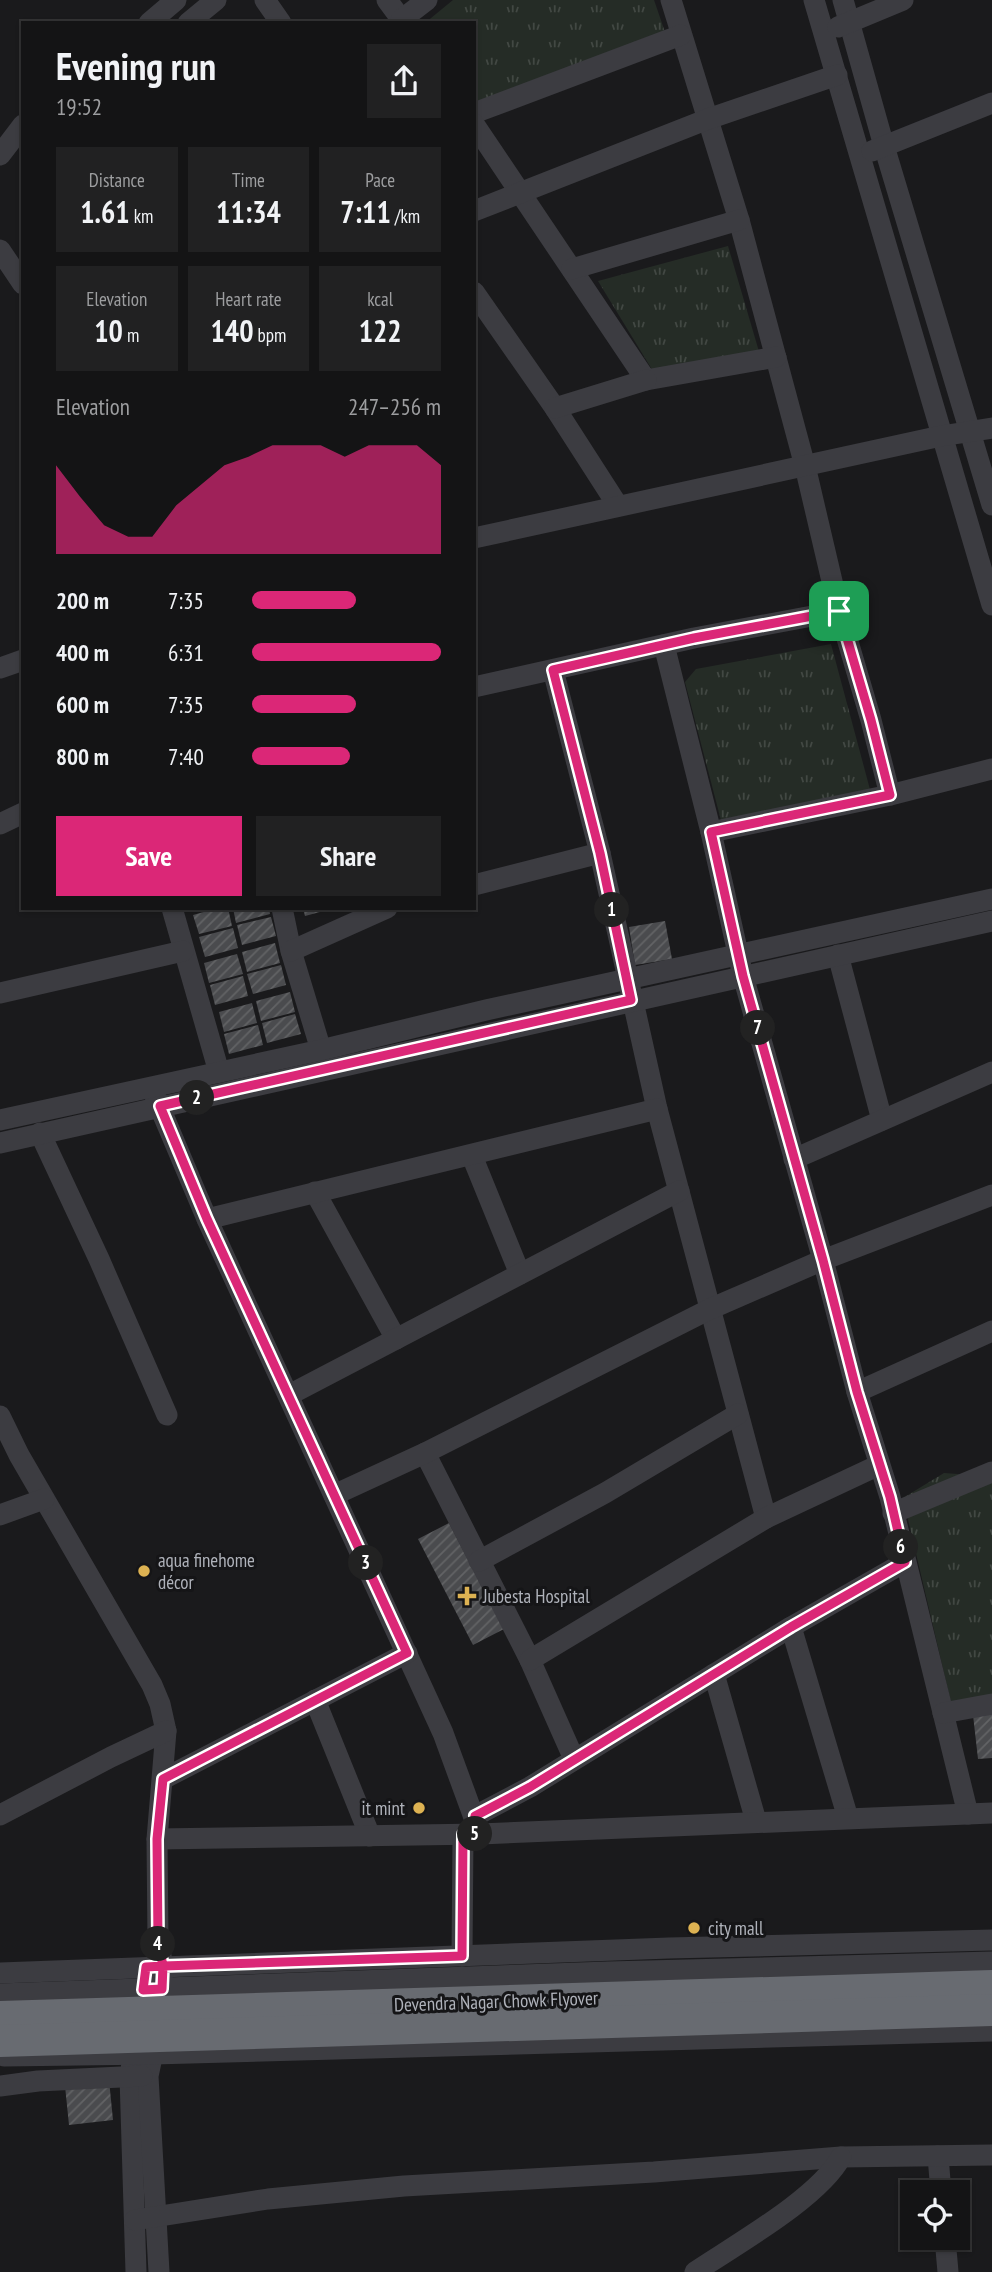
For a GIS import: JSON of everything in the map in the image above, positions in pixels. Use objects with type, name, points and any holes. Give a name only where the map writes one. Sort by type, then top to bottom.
[{"type":"highway","name":"Devendra Nagar Chowk Flyover","points":[[0,2017],[992,1986]]},
{"type":"highway","name":"Devendra Nagar Chowk Flyover","points":[[0,2040],[992,2010]]},
{"type":"street","points":[[151,21],[176,0]]},
{"type":"street","points":[[190,21],[216,0]]},
{"type":"street","points":[[265,0],[280,21]]},
{"type":"street","points":[[387,0],[402,21],[427,0]]},
{"type":"street","points":[[671,0],[739,220],[805,466],[839,611],[890,795]]},
{"type":"street","points":[[814,0],[992,605]]},
{"type":"street","points":[[843,0],[992,505]]},
{"type":"street","points":[[824,33],[903,0]]},
{"type":"street","points":[[476,112],[681,35]]},
{"type":"street","points":[[476,210],[708,119],[837,75]]},
{"type":"street","points":[[860,156],[992,103]]},
{"type":"street","points":[[476,127],[646,380]]},
{"type":"street","points":[[0,156],[21,128]]},
{"type":"street","points":[[0,156],[21,151]]},
{"type":"street","points":[[572,269],[739,220]]},
{"type":"street","points":[[0,250],[21,281]]},
{"type":"street","points":[[476,295],[555,408],[618,506]]},
{"type":"street","points":[[555,408],[646,380],[776,357]]},
{"type":"street","points":[[476,538],[941,436],[992,428]]},
{"type":"street","points":[[476,687],[664,645],[839,611]]},
{"type":"street","points":[[664,645],[711,832],[743,976],[857,1392],[893,1513],[968,1814]]},
{"type":"street","points":[[0,668],[21,661]]},
{"type":"street","points":[[553,670],[600,853],[657,1109],[765,1518]]},
{"type":"street","points":[[711,832],[890,795],[992,769]]},
{"type":"street","points":[[0,824],[21,814]]},
{"type":"street","points":[[476,884],[600,853]]},
{"type":"street","points":[[0,1143],[155,1097],[219,1072],[992,899]]},
{"type":"street","points":[[173,910],[219,1072]]},
{"type":"street","points":[[282,910],[291,951],[321,1049]]},
{"type":"street","points":[[291,951],[383,910]]},
{"type":"street","points":[[0,1120],[155,1097],[631,1000],[992,921]]},
{"type":"street","points":[[0,993],[183,951]]},
{"type":"street","points":[[838,956],[882,1120]]},
{"type":"street","points":[[794,1159],[992,1072]]},
{"type":"street","points":[[155,1097],[207,1219],[443,1732],[473,1828],[462,1956]]},
{"type":"street","points":[[207,1219],[657,1109]]},
{"type":"street","points":[[40,1133],[167,1415]]},
{"type":"street","points":[[472,1156],[520,1274]]},
{"type":"street","points":[[289,1395],[679,1191]]},
{"type":"street","points":[[315,1192],[396,1339]]},
{"type":"street","points":[[334,1495],[425,1453],[710,1309],[823,1260],[992,1195]]},
{"type":"street","points":[[857,1392],[992,1331]]},
{"type":"street","points":[[480,1561],[605,1493],[738,1415]]},
{"type":"street","points":[[0,1416],[44,1499],[152,1685],[166,1731],[157,1839],[158,1941],[139,2077],[145,2219],[136,2272]]},
{"type":"street","points":[[425,1453],[530,1660],[574,1759]]},
{"type":"street","points":[[530,1660],[765,1518],[879,1465]]},
{"type":"street","points":[[893,1513],[992,1472]]},
{"type":"street","points":[[0,1515],[44,1499]]},
{"type":"street","points":[[473,1828],[574,1759],[791,1627],[905,1562]]},
{"type":"street","points":[[791,1627],[848,1818]]},
{"type":"street","points":[[163,1779],[407,1653]]},
{"type":"street","points":[[714,1674],[756,1821]]},
{"type":"street","points":[[315,1700],[370,1836]]},
{"type":"street","points":[[943,1713],[992,1704]]},
{"type":"street","points":[[0,1815],[166,1731]]},
{"type":"street","points":[[157,1839],[370,1836],[473,1828],[992,1813]]},
{"type":"street","points":[[0,1972],[669,1948],[992,1940]]},
{"type":"street","points":[[0,1994],[608,1972],[992,1962]]},
{"type":"street","points":[[0,2056],[992,2031]]},
{"type":"street","points":[[0,2086],[38,2081],[139,2077]]},
{"type":"street","points":[[938,2155],[940,2180]]},
{"type":"street","points":[[145,2219],[268,2199],[404,2186],[654,2172],[841,2157],[992,2155]]},
{"type":"street","points":[[709,2268],[826,2179],[841,2157]]},
{"type":"street","points":[[145,2219],[159,2272]]},
{"type":"street","points":[[946,2250],[948,2272]]},
{"type":"green space","points":[[453,0],[654,0],[666,35],[476,105],[476,21],[427,21]]},
{"type":"green space","points":[[728,246],[760,355],[656,376],[598,281]]},
{"type":"green space","points":[[831,644],[872,797],[723,828],[685,682],[696,669]]},
{"type":"green space","points":[[944,1473],[992,1479],[992,1705],[953,1711],[903,1498]]},
{"type":"building","points":[[211,910],[228,910],[232,926],[199,934],[193,915]]},
{"type":"building","points":[[233,910],[269,910],[270,914],[236,923]]},
{"type":"building","points":[[304,910],[327,910],[305,916]]},
{"type":"building","points":[[271,917],[276,936],[242,945],[237,925]]},
{"type":"building","points":[[665,921],[672,959],[635,965],[629,927]]},
{"type":"building","points":[[233,928],[238,948],[205,957],[199,937]]},
{"type":"building","points":[[275,943],[280,963],[247,972],[242,952]]},
{"type":"building","points":[[237,954],[243,974],[209,983],[204,963]]},
{"type":"building","points":[[281,965],[286,985],[253,994],[247,974]]},
{"type":"building","points":[[243,976],[248,996],[215,1005],[210,985]]},
{"type":"building","points":[[290,992],[295,1012],[261,1021],[256,1001]]},
{"type":"building","points":[[252,1003],[257,1023],[224,1032],[219,1012]]},
{"type":"building","points":[[295,1014],[301,1034],[267,1043],[262,1023]]},
{"type":"building","points":[[258,1025],[263,1045],[229,1054],[224,1034]]},
{"type":"building","points":[[449,1523],[504,1629],[473,1645],[418,1539]]},
{"type":"building","points":[[992,1713],[992,1758],[978,1759],[973,1715]]},
{"type":"building","points":[[109,2080],[113,2120],[69,2125],[65,2086]]},
{"type":"place","name":"aqua finehome décor","points":[[144,1571]]},
{"type":"place","name":"Jubesta Hospital","points":[[467,1596]]},
{"type":"place","name":"it mint","points":[[419,1808]]},
{"type":"place","name":"city mall","points":[[694,1928]]},
{"type":"route","points":[[839,611],[694,638],[553,670],[600,853],[631,1000],[160,1106],[207,1219],[407,1653],[163,1779],[157,1839],[158,1941],[163,1966],[162,1989],[143,1990],[146,1967],[163,1966],[280,1964],[462,1956],[463,1834],[480,1834],[475,1816],[530,1787],[791,1627],[905,1562],[890,1497],[857,1392],[743,976],[711,832],[890,795],[839,611]]}]
